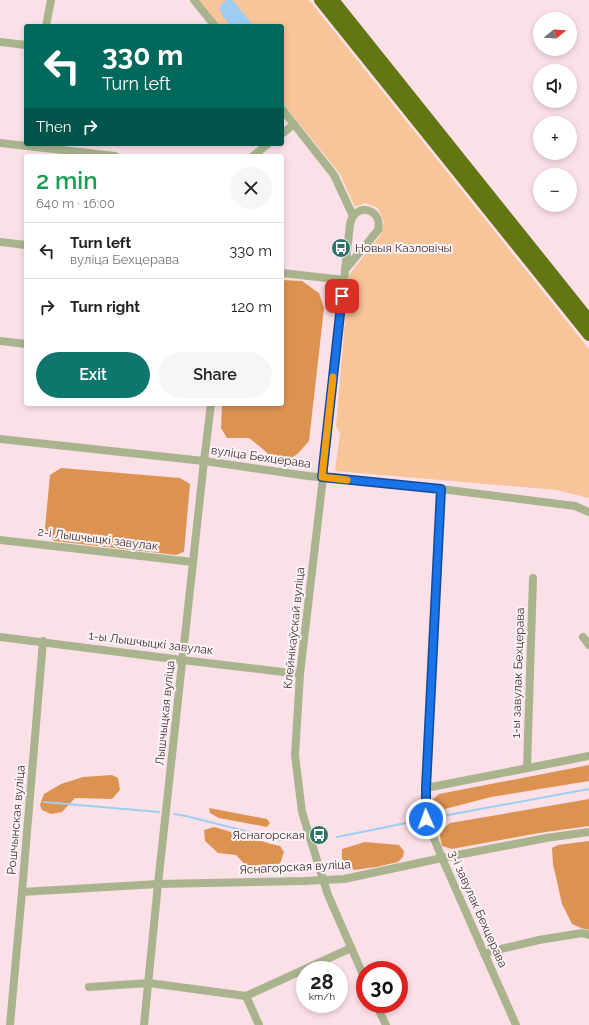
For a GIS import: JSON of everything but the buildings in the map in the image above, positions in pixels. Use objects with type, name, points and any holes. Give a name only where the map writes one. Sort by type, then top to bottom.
[{"type":"highway","points":[[320,0],[589,336]]},
{"type":"highway","points":[[333,0],[589,320]]},
{"type":"street","points":[[46,24],[51,0]]},
{"type":"street","points":[[194,0],[213,24]]},
{"type":"street","points":[[0,42],[24,45]]},
{"type":"street","points":[[284,112],[334,175],[353,216],[362,210],[368,210],[375,213],[378,220],[378,230],[345,270]]},
{"type":"street","points":[[284,132],[294,124]]},
{"type":"street","points":[[0,143],[24,146]]},
{"type":"street","points":[[27,146],[97,154]]},
{"type":"street","points":[[256,154],[266,146]]},
{"type":"street","name":"Клейнікаўскай вуліца","points":[[353,216],[350,224],[300,674],[295,755],[302,812],[328,895],[357,961]]},
{"type":"street","points":[[0,242],[24,245]]},
{"type":"street","points":[[284,274],[344,280]]},
{"type":"street","points":[[0,340],[24,344]]},
{"type":"street","name":"Лышчыцкая вуліца","points":[[144,1025],[182,660],[211,406]]},
{"type":"street","name":"вуліца Бехцерава","points":[[0,439],[204,461],[322,477],[441,489],[575,506],[589,512]]},
{"type":"street","name":"3-і завулак Бехцерава","points":[[441,489],[426,788],[426,819],[516,1025]]},
{"type":"street","name":"2-і Лышчыцкі завулак","points":[[0,540],[193,562]]},
{"type":"street","name":"1-ы завулак Бехцерава","points":[[527,768],[533,578]]},
{"type":"street","name":"1-ы Лышчыцкі завулак","points":[[0,636],[300,674]]},
{"type":"street","points":[[583,638],[589,645]]},
{"type":"street","name":"Рошчынская вуліца","points":[[10,1025],[42,641]]},
{"type":"street","points":[[426,788],[589,756]]},
{"type":"street","name":"Яснагорская вуліца","points":[[22,892],[158,884],[344,879],[546,838],[589,832]]},
{"type":"street","points":[[484,953],[539,940],[582,933],[589,935]]},
{"type":"street","points":[[89,987],[148,983],[246,996],[351,948]]},
{"type":"street","points":[[246,996],[259,1025]]},
{"type":"street","points":[[380,1013],[386,1025]]},
{"type":"shaded area","points":[[199,0],[309,0],[589,349],[589,498],[557,490],[335,471],[340,433],[336,426],[349,275],[381,234],[384,222],[378,208],[365,203],[355,207],[340,174],[284,104],[284,24],[218,24]]},
{"type":"shaded area","points":[[284,280],[302,281],[319,293],[324,308],[309,441],[297,454],[290,458],[271,457],[249,438],[227,438],[221,428],[222,406],[284,406]]},
{"type":"shaded area","points":[[61,468],[180,478],[190,484],[184,552],[176,555],[54,541],[45,528],[50,475]]},
{"type":"shaded area","points":[[589,765],[589,781],[491,797],[441,810],[433,809],[432,800],[439,794]]},
{"type":"shaded area","points":[[112,775],[118,778],[120,790],[112,799],[75,798],[62,812],[51,814],[42,810],[40,805],[44,794],[61,784],[83,777]]},
{"type":"shaded area","points":[[589,799],[589,826],[539,833],[452,849],[442,846],[439,832],[450,823]]},
{"type":"shaded area","points":[[209,808],[267,819],[270,823],[267,827],[219,818],[210,813]]},
{"type":"shaded area","points":[[214,827],[280,846],[284,852],[280,864],[260,873],[251,871],[236,855],[218,853],[205,841],[204,830]]},
{"type":"shaded area","points":[[589,841],[589,930],[572,924],[562,904],[553,864],[552,848],[558,845]]},
{"type":"shaded area","points":[[365,842],[399,845],[404,851],[403,857],[398,862],[354,870],[342,859],[342,849]]},
{"type":"water","points":[[227,0],[232,0],[252,24],[230,24],[220,9],[222,3]]},
{"type":"waterway","points":[[432,818],[589,789]]},
{"type":"waterway","points":[[44,802],[159,812]]},
{"type":"waterway","points":[[174,814],[284,840]]},
{"type":"waterway","points":[[337,837],[421,820]]},
{"type":"slow traffic","points":[[333,377],[322,477],[347,480]]},
{"type":"place","name":"Новыя Казловічы","points":[[341,248]]},
{"type":"place","name":"Яснагорская","points":[[319,835]]},
{"type":"route","points":[[342,296],[322,477],[441,489],[426,788],[426,819]]}]
